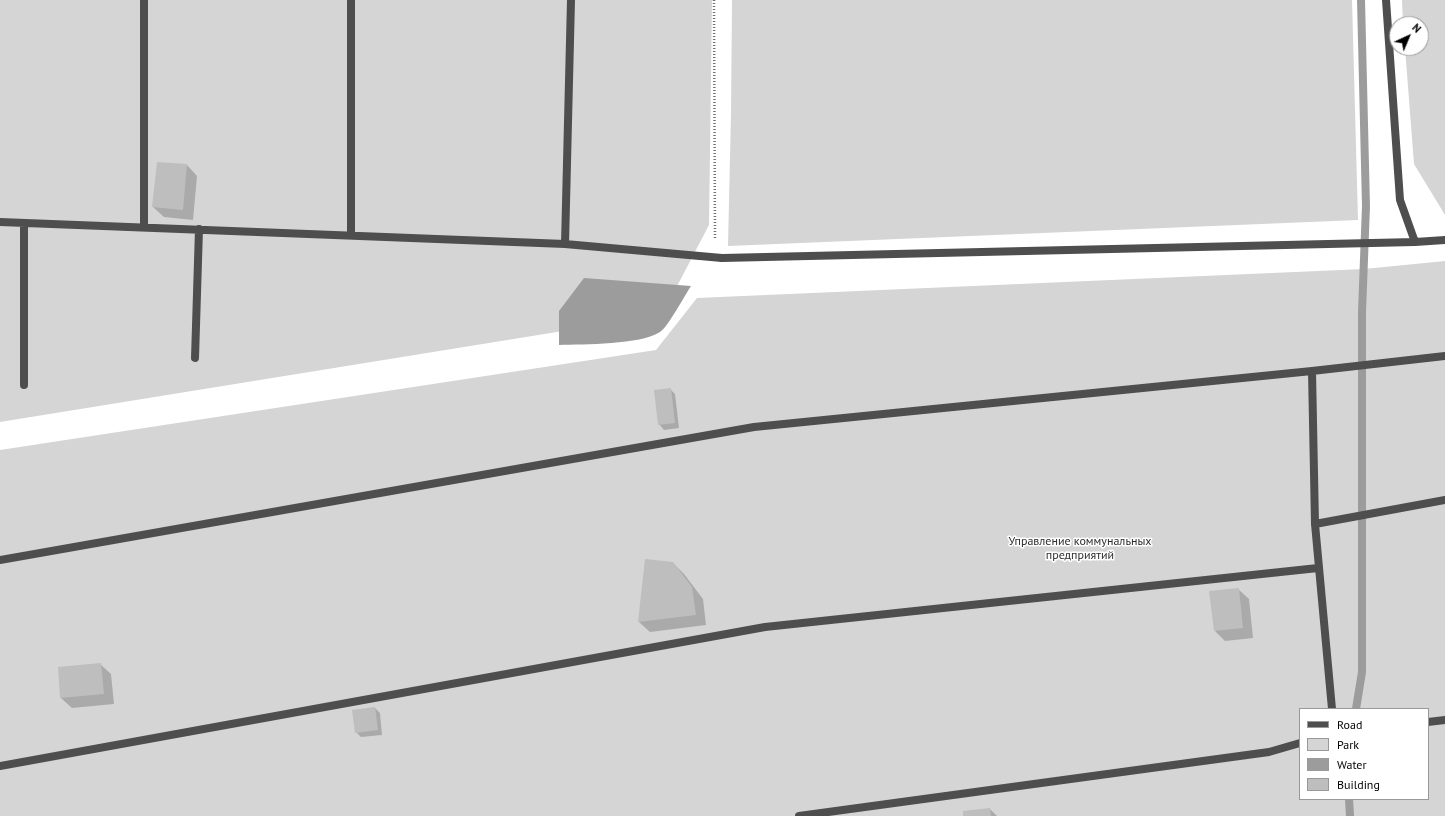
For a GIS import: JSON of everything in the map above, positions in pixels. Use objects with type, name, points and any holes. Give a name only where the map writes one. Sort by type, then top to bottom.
[{"type":"street","points":[[144,0],[144,227]]},
{"type":"street","points":[[351,0],[351,235]]},
{"type":"street","points":[[565,244],[571,0]]},
{"type":"street","points":[[1386,0],[1400,200],[1415,242]]},
{"type":"street","points":[[0,222],[565,244],[722,258],[1415,242],[1445,240]]},
{"type":"street","points":[[24,223],[24,385]]},
{"type":"street","points":[[196,358],[199,229]]},
{"type":"street","points":[[0,560],[754,427],[1312,371],[1445,356]]},
{"type":"street","points":[[1312,371],[1315,524],[1332,708]]},
{"type":"street","points":[[1315,524],[1445,500]]},
{"type":"street","points":[[0,766],[765,627],[1318,568]]},
{"type":"street","points":[[1429,722],[1445,720]]},
{"type":"street","points":[[799,816],[1269,752],[1299,743]]},
{"type":"path","points":[[714,0],[715,244],[722,258]]},
{"type":"green space","points":[[0,0],[712,0],[709,225],[662,315],[0,422]]},
{"type":"green space","points":[[732,0],[1352,0],[1358,220],[728,246]]},
{"type":"green space","points":[[1402,0],[1445,0],[1445,215],[1414,164],[1406,56],[1429,56],[1429,16],[1403,16]]},
{"type":"green space","name":"Управление коммунальных предприятий","points":[[1445,261],[1445,816],[0,816],[0,450],[656,350],[697,298],[1364,269]]},
{"type":"water","points":[[584,278],[691,286],[667,324],[660,332],[651,336],[626,342],[559,345],[559,311]]},
{"type":"building","points":[[157,162],[187,164],[183,210],[152,207]]},
{"type":"building","points":[[671,388],[675,423],[658,425],[654,390]]},
{"type":"building","points":[[645,559],[673,562],[692,587],[696,615],[638,622]]},
{"type":"building","points":[[1239,588],[1243,628],[1214,631],[1209,591]]},
{"type":"building","points":[[101,663],[104,694],[60,698],[58,667]]},
{"type":"building","points":[[375,707],[378,730],[355,733],[352,710]]},
{"type":"building","points":[[990,808],[991,816],[963,816],[963,811]]},
{"type":"waterway","points":[[1356,708],[1362,672],[1362,312],[1366,206],[1361,0]]},
{"type":"waterway","points":[[1349,800],[1350,816]]}]
